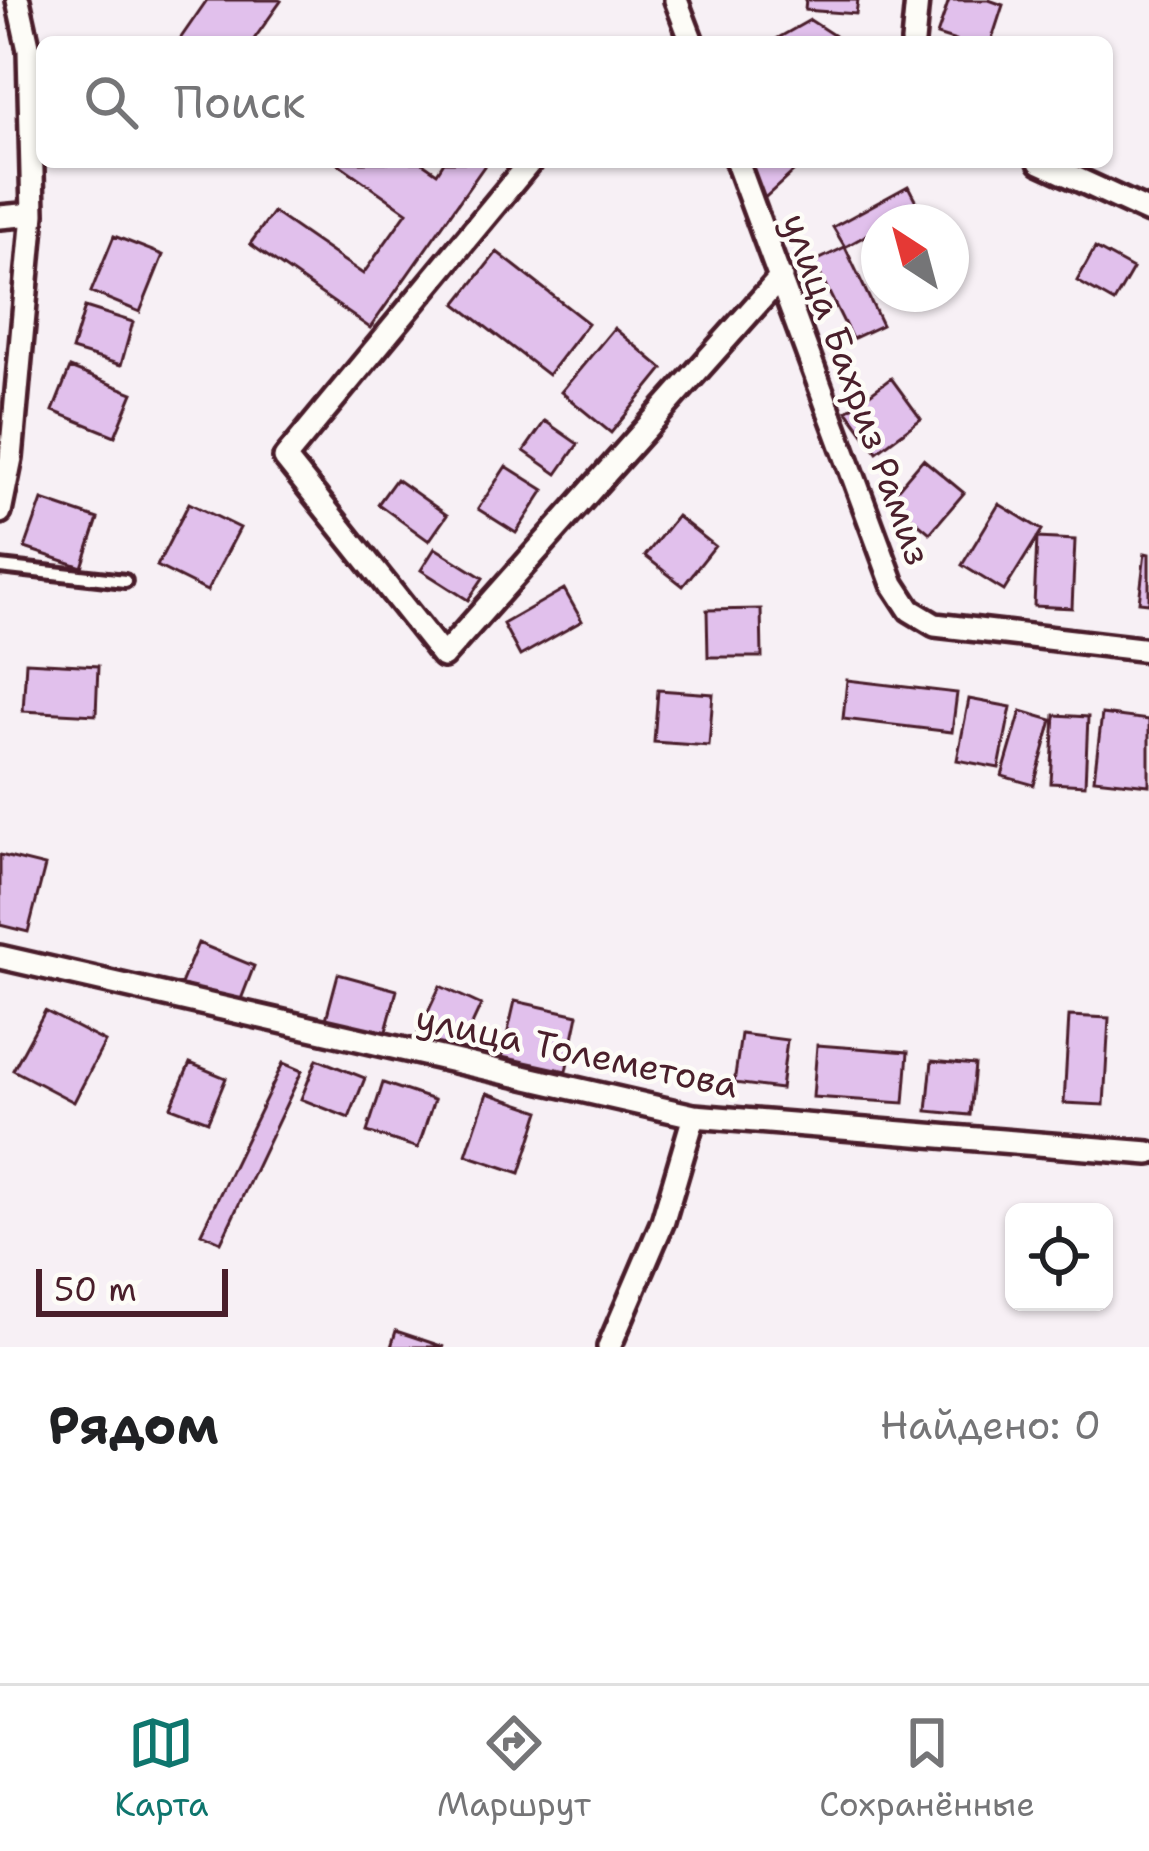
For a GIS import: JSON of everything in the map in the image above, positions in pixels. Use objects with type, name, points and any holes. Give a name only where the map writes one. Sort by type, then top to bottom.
[{"type":"street","points":[[0,512],[11,458],[33,214],[29,50],[18,0]]},
{"type":"street","points":[[676,0],[690,36]]},
{"type":"street","points":[[914,36],[917,0]]},
{"type":"street","points":[[525,168],[285,458],[443,656],[781,277]]},
{"type":"street","name":"улица Бахриз Рамиз","points":[[739,168],[893,584],[910,610],[935,625],[1149,650]]},
{"type":"street","points":[[1053,168],[1149,212]]},
{"type":"street","points":[[0,218],[33,214]]},
{"type":"street","name":"улица Толеметова","points":[[0,957],[694,1116],[1149,1153]]},
{"type":"street","points":[[609,1347],[663,1221],[694,1116]]},
{"type":"lane","points":[[0,567],[125,580]]},
{"type":"building","points":[[207,0],[281,1],[256,36],[182,36]]},
{"type":"building","points":[[806,0],[858,0],[856,14],[805,10]]},
{"type":"building","points":[[949,0],[989,0],[1003,5],[993,36],[937,35]]},
{"type":"building","points":[[810,20],[835,36],[782,36]]},
{"type":"building","points":[[345,168],[430,168],[437,173],[440,168],[483,168],[370,328],[250,244],[273,212],[363,274],[407,212]]},
{"type":"building","points":[[748,168],[797,168],[759,203]]},
{"type":"building","points":[[908,186],[917,204],[875,204]]},
{"type":"building","points":[[861,212],[861,238],[845,247],[833,227]]},
{"type":"building","points":[[114,236],[163,255],[140,312],[91,292]]},
{"type":"building","points":[[845,247],[861,281],[861,312],[876,312],[882,325],[852,339],[814,262]]},
{"type":"building","points":[[1095,248],[1133,269],[1114,302],[1077,281]]},
{"type":"building","points":[[497,252],[588,323],[548,375],[456,304]]},
{"type":"building","points":[[85,307],[133,322],[121,365],[72,350]]},
{"type":"building","points":[[614,328],[663,369],[611,433],[561,392]]},
{"type":"building","points":[[70,368],[133,393],[115,436],[53,411]]},
{"type":"building","points":[[891,378],[921,419],[877,452],[847,411]]},
{"type":"building","points":[[545,421],[578,444],[557,474],[524,451]]},
{"type":"building","points":[[923,459],[964,493],[930,533],[889,499]]},
{"type":"building","points":[[506,466],[544,490],[516,533],[478,509]]},
{"type":"building","points":[[396,479],[447,515],[429,541],[378,504]]},
{"type":"building","points":[[42,500],[98,519],[82,567],[25,548]]},
{"type":"building","points":[[189,503],[240,528],[207,591],[157,566]]},
{"type":"building","points":[[999,504],[1042,530],[1004,591],[962,565]]},
{"type":"building","points":[[677,516],[715,546],[683,586],[645,556]]},
{"type":"building","points":[[1037,538],[1075,540],[1072,608],[1034,606]]},
{"type":"building","points":[[435,548],[483,578],[468,600],[421,570]]},
{"type":"building","points":[[1145,553],[1149,554],[1149,603],[1139,602]]},
{"type":"building","points":[[564,589],[582,621],[520,656],[503,624]]},
{"type":"building","points":[[761,609],[762,657],[708,657],[707,610]]},
{"type":"building","points":[[26,662],[98,666],[96,715],[23,711]]},
{"type":"building","points":[[847,680],[957,693],[952,732],[843,719]]},
{"type":"building","points":[[658,690],[713,694],[709,746],[654,742]]},
{"type":"building","points":[[969,699],[1011,707],[999,768],[957,760]]},
{"type":"building","points":[[1021,711],[1052,720],[1034,785],[1002,776]]},
{"type":"building","points":[[1102,714],[1149,720],[1149,785],[1094,779]]},
{"type":"building","points":[[1055,715],[1088,717],[1085,785],[1051,783]]},
{"type":"building","points":[[0,855],[45,866],[28,932],[0,925]]},
{"type":"building","points":[[198,943],[254,966],[238,1007],[181,984]]},
{"type":"building","points":[[338,974],[397,990],[385,1035],[326,1019]]},
{"type":"building","points":[[440,986],[481,1005],[457,1057],[416,1038]]},
{"type":"building","points":[[515,1001],[578,1015],[566,1071],[502,1057]]},
{"type":"building","points":[[45,1011],[105,1042],[74,1102],[13,1070]]},
{"type":"building","points":[[1069,1016],[1109,1018],[1104,1105],[1064,1103]]},
{"type":"building","points":[[741,1034],[787,1040],[781,1089],[734,1083]]},
{"type":"building","points":[[817,1045],[908,1052],[904,1103],[813,1097]]},
{"type":"building","points":[[317,1059],[365,1078],[349,1118],[301,1099]]},
{"type":"building","points":[[932,1061],[975,1065],[970,1115],[927,1111]]},
{"type":"building","points":[[190,1063],[226,1078],[208,1121],[171,1107]]},
{"type":"building","points":[[283,1063],[302,1071],[221,1242],[201,1233]]},
{"type":"building","points":[[383,1083],[434,1100],[418,1148],[367,1132]]},
{"type":"building","points":[[487,1093],[540,1111],[520,1173],[466,1155]]},
{"type":"building","points":[[396,1331],[444,1347],[391,1347]]}]
